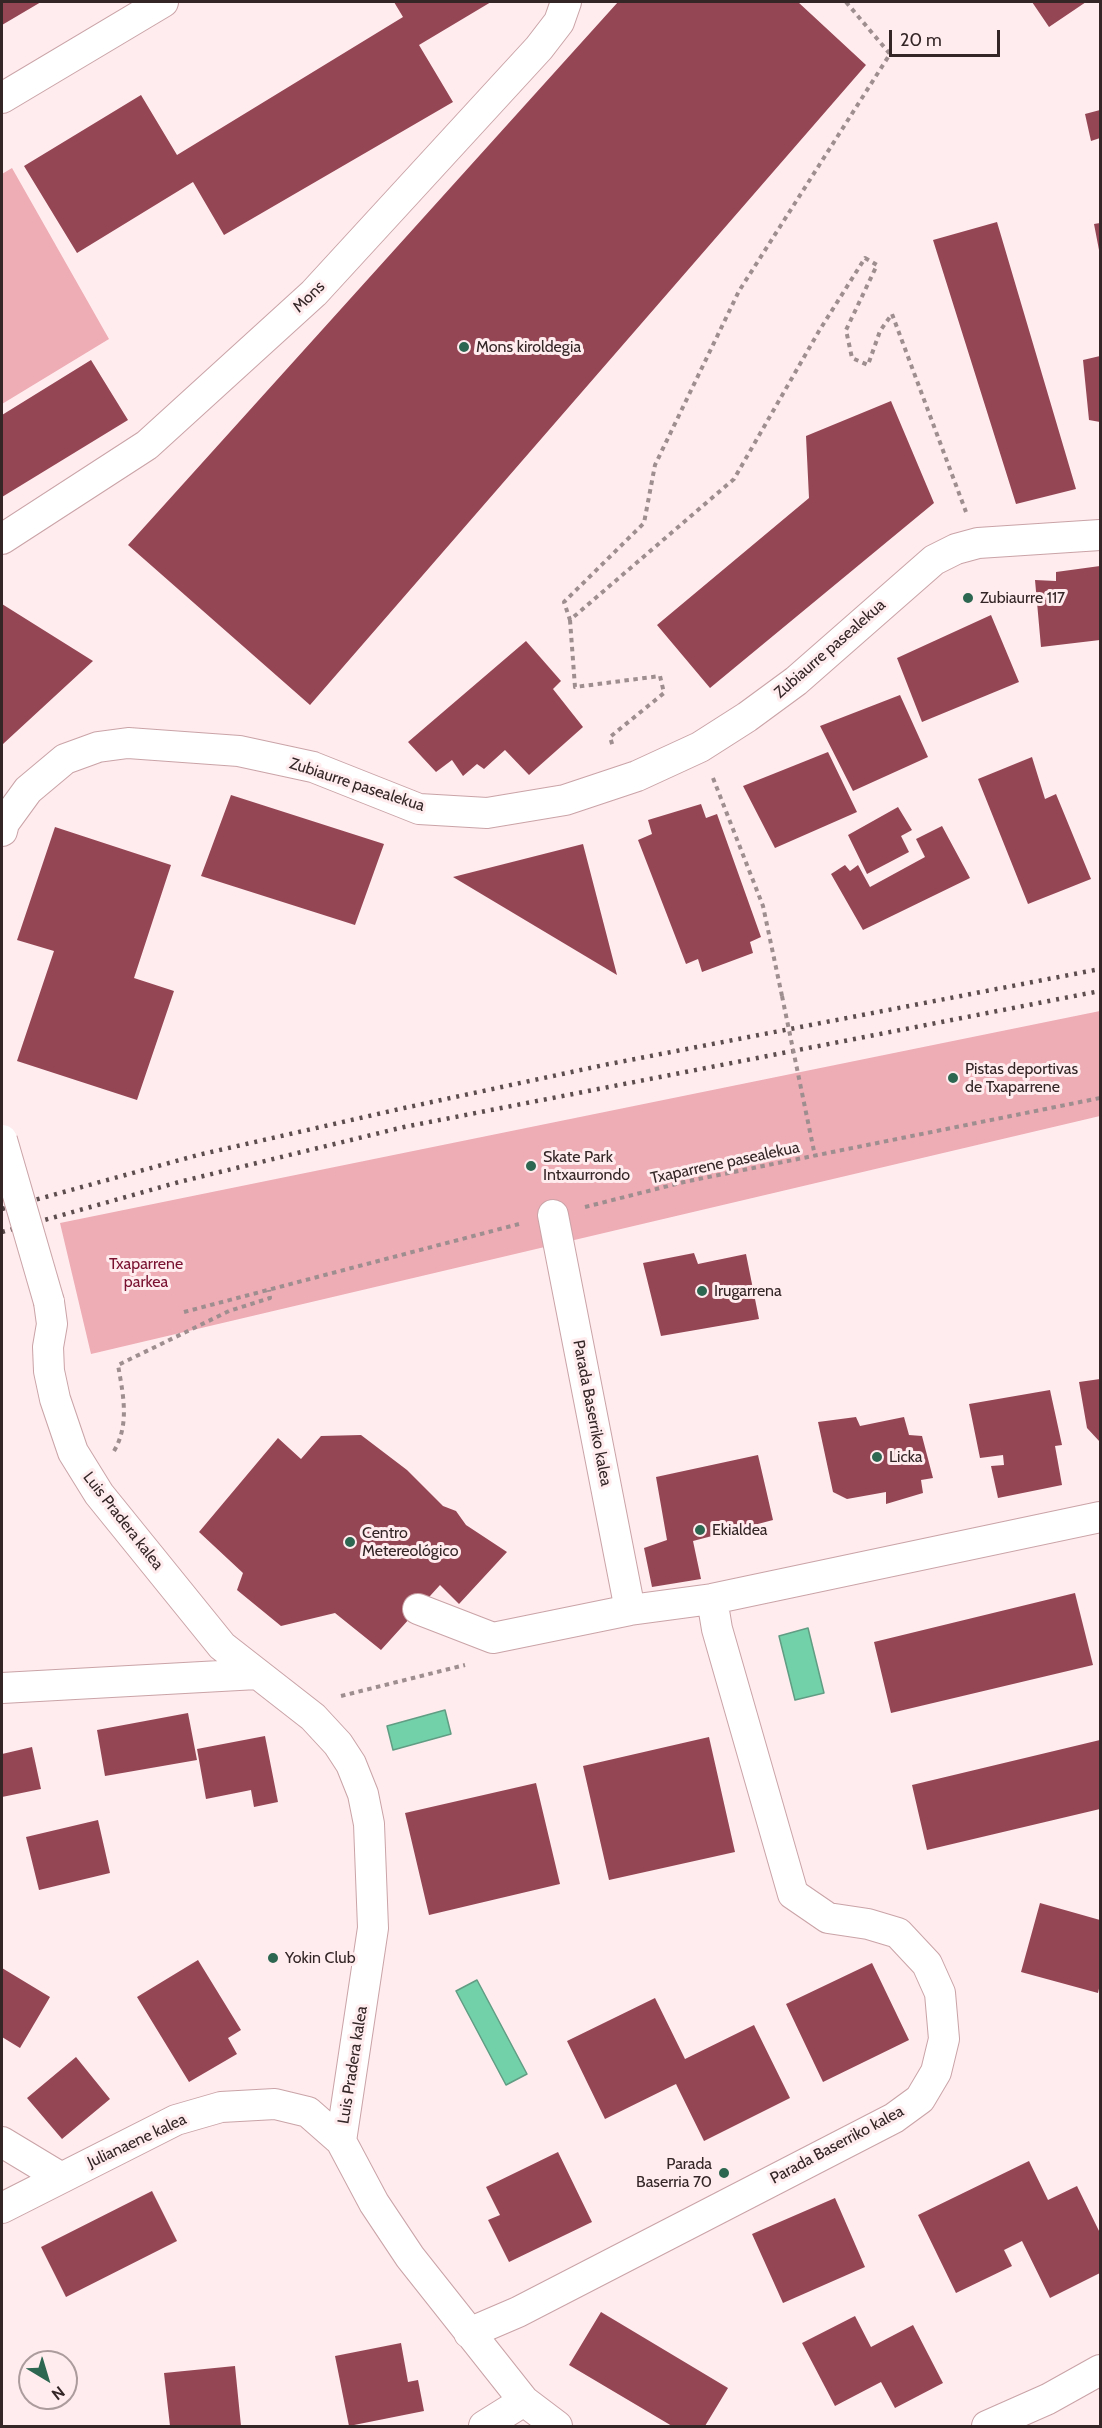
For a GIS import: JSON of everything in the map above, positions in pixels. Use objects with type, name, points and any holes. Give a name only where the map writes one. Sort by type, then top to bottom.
[{"type":"street","points":[[2,98],[163,2]]},
{"type":"street","name":"Mons","points":[[2,539],[147,446],[314,293],[539,48],[559,22],[566,2]]},
{"type":"street","name":"Zubiaurre pasealekua","points":[[2,831],[4,823],[28,790],[65,759],[98,747],[128,743],[238,751],[313,767],[419,809],[487,813],[565,800],[637,777],[700,747],[747,717],[796,681],[934,560],[956,549],[978,543],[1101,535]]},
{"type":"street","name":"Luis Pradera kalea","points":[[2,1140],[49,1302],[51,1324],[48,1347],[49,1371],[55,1399],[73,1452],[99,1494],[222,1646],[299,1706],[338,1744],[351,1764],[363,1794],[369,1824],[373,1928],[341,2141],[374,2204],[410,2257],[524,2401],[557,2427]]},
{"type":"street","name":"Parada Baserriko kalea","points":[[554,1215],[630,1610]]},
{"type":"street","points":[[418,1609],[493,1638],[630,1610],[712,1599],[1101,1517]]},
{"type":"street","name":"Parada Baserriko kalea","points":[[469,2333],[518,2312],[894,2118],[920,2099],[936,2072],[945,2039],[940,1993],[927,1964],[898,1933],[868,1924],[828,1918],[793,1894],[717,1629],[712,1599]]},
{"type":"street","points":[[2,1688],[257,1674]]},
{"type":"street","name":"Julianaene kalea","points":[[2,2208],[176,2120],[220,2108],[275,2103],[308,2112],[341,2141]]},
{"type":"street","points":[[2,2142],[60,2177]]},
{"type":"street","points":[[987,2427],[1066,2390],[1101,2370]]},
{"type":"street","points":[[484,2427],[524,2401]]},
{"type":"path","points":[[614,754],[610,737],[664,693],[660,676],[575,687],[570,620],[564,602],[644,524],[655,465],[739,291],[890,54],[846,2]]},
{"type":"path","points":[[570,620],[734,478],[864,258],[877,266],[846,330],[852,358],[868,365],[880,331],[892,314],[978,543]]},
{"type":"path","points":[[700,747],[763,906],[815,1156]]},
{"type":"path","name":"Txaparrene pasealekua","points":[[184,1312],[684,1182],[1101,1098]]},
{"type":"path","points":[[86,1475],[105,1464],[120,1439],[125,1410],[118,1365],[229,1311],[270,1298],[268,1290]]},
{"type":"path","points":[[299,1706],[469,1664]]},
{"type":"green space","points":[[12,168],[109,339],[2,404],[2,174]]},
{"type":"green space","name":"Txaparrene parkea","points":[[1100,1011],[1100,1116],[91,1354],[60,1223]]},
{"type":"shaded area","points":[[808,1628],[824,1693],[795,1700],[779,1636]]},
{"type":"shaded area","points":[[445,1710],[451,1734],[393,1750],[387,1726]]},
{"type":"shaded area","points":[[477,1980],[527,2074],[506,2085],[456,1991]]},
{"type":"building","points":[[2,2],[41,2],[2,25]]},
{"type":"building","points":[[394,2],[491,2],[419,45],[453,102],[224,235],[193,182],[77,253],[24,166],[141,95],[177,155],[403,17]]},
{"type":"building","name":"Mons kiroldegia","points":[[618,2],[798,2],[866,65],[310,705],[128,545]]},
{"type":"building","points":[[1032,2],[1086,2],[1049,27]]},
{"type":"building","points":[[1100,110],[1100,138],[1091,141],[1085,114]]},
{"type":"building","points":[[997,222],[1076,489],[1016,504],[933,240]]},
{"type":"building","points":[[1100,223],[1100,250],[1099,250],[1094,224]]},
{"type":"building","points":[[1100,356],[1100,422],[1089,420],[1083,360]]},
{"type":"building","points":[[91,360],[128,420],[2,497],[2,415]]},
{"type":"building","points":[[891,401],[934,503],[710,688],[657,625],[809,498],[806,436]]},
{"type":"building","points":[[1100,566],[1100,640],[1041,647],[1035,580],[1056,581],[1056,572]]},
{"type":"building","points":[[2,604],[93,661],[3,744],[2,740]]},
{"type":"building","points":[[991,615],[1019,682],[922,722],[897,658]]},
{"type":"building","points":[[526,641],[561,681],[553,689],[583,727],[529,775],[505,750],[484,769],[477,764],[463,776],[452,760],[436,772],[408,742]]},
{"type":"building","points":[[900,695],[928,757],[853,791],[820,726]]},
{"type":"building","points":[[828,752],[857,812],[775,848],[743,786]]},
{"type":"building","points":[[1032,757],[1045,799],[1056,794],[1091,879],[1028,904],[978,779]]},
{"type":"building","points":[[231,795],[384,844],[355,925],[201,876]]},
{"type":"building","points":[[701,804],[706,818],[717,814],[761,937],[750,942],[753,953],[702,972],[698,959],[686,964],[638,840],[652,834],[648,820]]},
{"type":"building","points":[[898,807],[912,830],[901,836],[909,852],[867,874],[848,835]]},
{"type":"building","points":[[942,826],[970,878],[863,930],[831,874],[845,865],[850,871],[858,865],[870,887],[925,857],[916,839]]},
{"type":"building","points":[[55,827],[171,865],[134,978],[174,991],[137,1100],[17,1061],[54,951],[17,940]]},
{"type":"building","points":[[583,844],[617,975],[453,877]]},
{"type":"building","name":"Irugarrena","points":[[694,1253],[698,1264],[746,1254],[759,1319],[661,1336],[643,1263]]},
{"type":"building","points":[[1100,1379],[1100,1442],[1087,1428],[1079,1382]]},
{"type":"building","points":[[1050,1390],[1062,1445],[1055,1446],[1062,1485],[998,1498],[991,1466],[1004,1465],[1003,1455],[980,1458],[969,1404]]},
{"type":"building","name":"Licka","points":[[856,1417],[860,1426],[904,1417],[909,1435],[922,1436],[933,1478],[921,1480],[923,1493],[886,1504],[886,1492],[847,1499],[833,1492],[818,1422]]},
{"type":"building","name":"Centro Metereológico","points":[[361,1435],[407,1470],[443,1506],[456,1511],[466,1525],[507,1552],[459,1604],[440,1585],[381,1650],[335,1613],[281,1626],[237,1590],[243,1573],[199,1532],[278,1438],[301,1459],[321,1436]]},
{"type":"building","name":"Ekialdea","points":[[758,1455],[773,1520],[693,1541],[701,1579],[652,1587],[644,1548],[667,1540],[656,1477]]},
{"type":"building","points":[[1075,1593],[1093,1665],[891,1713],[874,1642]]},
{"type":"building","points":[[188,1713],[197,1760],[105,1776],[97,1730]]},
{"type":"building","points":[[265,1736],[278,1802],[254,1807],[251,1790],[206,1799],[197,1749]]},
{"type":"building","points":[[709,1737],[735,1852],[609,1880],[583,1766]]},
{"type":"building","points":[[1100,1740],[1100,1809],[927,1850],[912,1785]]},
{"type":"building","points":[[32,1747],[41,1789],[2,1797],[2,1754]]},
{"type":"building","points":[[536,1783],[560,1884],[429,1915],[405,1813]]},
{"type":"building","points":[[98,1820],[110,1873],[39,1890],[26,1837]]},
{"type":"building","points":[[1040,1903],[1100,1920],[1098,1993],[1021,1972]]},
{"type":"building","points":[[198,1960],[241,2030],[228,2038],[237,2054],[189,2082],[137,1997]]},
{"type":"building","points":[[872,1963],[909,2040],[823,2082],[786,2004]]},
{"type":"building","points":[[2,1968],[50,1997],[20,2048],[2,2037]]},
{"type":"building","points":[[655,1998],[685,2059],[754,2025],[790,2098],[704,2141],[676,2084],[605,2119],[567,2041]]},
{"type":"building","points":[[76,2057],[110,2099],[62,2139],[27,2098]]},
{"type":"building","points":[[558,2152],[592,2222],[509,2262],[488,2220],[500,2215],[486,2187]]},
{"type":"building","points":[[1029,2161],[1048,2200],[1077,2186],[1100,2233],[1100,2273],[1050,2298],[1022,2241],[1004,2250],[1012,2266],[956,2293],[918,2215]]},
{"type":"building","points":[[152,2191],[177,2241],[66,2297],[41,2247]]},
{"type":"building","points":[[835,2198],[865,2267],[783,2303],[752,2234]]},
{"type":"building","points":[[601,2312],[728,2388],[705,2426],[672,2426],[569,2365]]},
{"type":"building","points":[[855,2316],[871,2347],[913,2325],[943,2383],[895,2408],[881,2382],[835,2406],[802,2343]]},
{"type":"building","points":[[401,2343],[408,2382],[418,2380],[424,2411],[349,2426],[335,2356]]},
{"type":"building","points":[[235,2366],[241,2426],[170,2426],[164,2373]]},
{"type":"railway","points":[[2,1209],[198,1155],[404,1108],[604,1065],[1100,969]]},
{"type":"railway","points":[[2,1232],[179,1182],[404,1127],[1100,991]]},
{"type":"place","name":"Mons kiroldegia","points":[[464,347]]},
{"type":"place","name":"Zubiaurre 117","points":[[968,598]]},
{"type":"place","name":"Pistas deportivas de Txaparrene","points":[[953,1078]]},
{"type":"place","name":"Skate Park Intxaurrondo","points":[[531,1166]]},
{"type":"place","name":"Irugarrena","points":[[702,1291]]},
{"type":"place","name":"Licka","points":[[877,1457]]},
{"type":"place","name":"Ekialdea","points":[[700,1530]]},
{"type":"place","name":"Centro Metereológico","points":[[350,1542]]},
{"type":"place","name":"Yokin Club","points":[[273,1958]]},
{"type":"place","name":"Parada Baserria 70","points":[[724,2173]]}]
